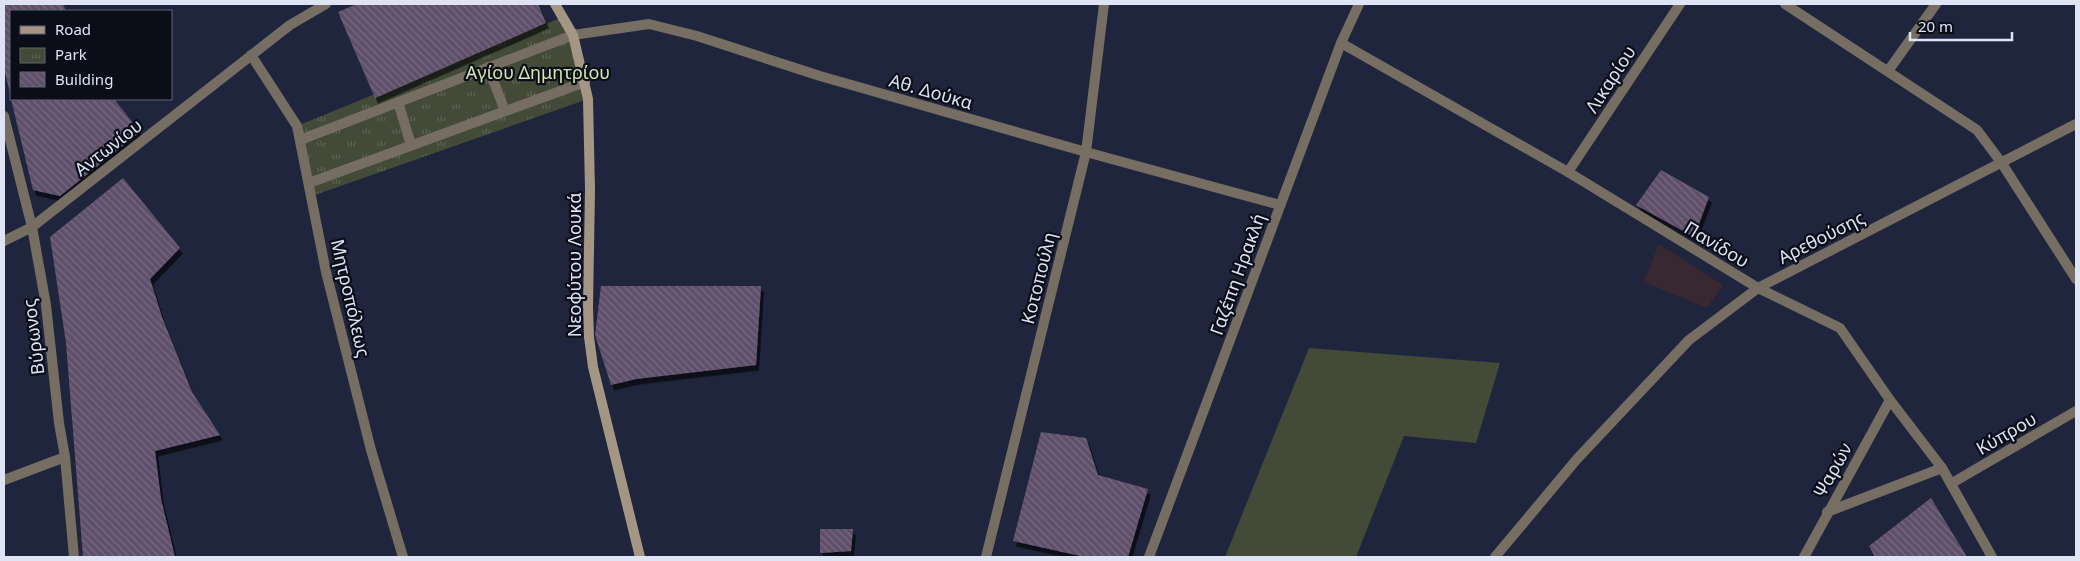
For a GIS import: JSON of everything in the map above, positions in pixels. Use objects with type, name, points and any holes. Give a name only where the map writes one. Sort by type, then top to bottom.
[{"type":"main road","name":"Νεοφύτου Λουκά","points":[[555,4],[573,35],[588,99],[590,190],[588,337],[640,557]]},
{"type":"street","name":"Αντωνίου","points":[[4,241],[32,227],[311,8],[326,4]]},
{"type":"street","name":"Κοτοπούλη","points":[[986,557],[1086,152],[1104,4]]},
{"type":"street","name":"Γαζέπη Ηρακλή","points":[[1149,557],[1341,43],[1359,4]]},
{"type":"street","name":"Λικαρίου","points":[[1568,172],[1680,4]]},
{"type":"street","points":[[1785,4],[1977,130],[2001,162],[2076,279]]},
{"type":"street","points":[[1888,71],[1936,4]]},
{"type":"street","name":"Αθ. Δούκα","points":[[300,140],[573,35],[649,24],[697,36],[820,76],[1280,205]]},
{"type":"street","name":"Πανίδου","points":[[1341,43],[1568,172],[1758,288],[1840,328],[1890,400],[1952,483],[1992,557]]},
{"type":"street","name":"Μητροπόλεως","points":[[251,55],[297,126],[326,272],[371,450],[403,557]]},
{"type":"street","points":[[488,68],[506,111]]},
{"type":"street","points":[[309,183],[585,82]]},
{"type":"street","points":[[398,102],[411,145]]},
{"type":"street","name":"Βύρωνος","points":[[4,116],[32,227],[46,305],[59,423],[65,457],[74,557]]},
{"type":"street","name":"Αρεθούσης","points":[[1495,557],[1576,458],[1688,340],[1758,288],[2076,124]]},
{"type":"street","name":"Ψαρών","points":[[1804,557],[1890,400]]},
{"type":"street","name":"Κύπρου","points":[[1952,483],[2076,411]]},
{"type":"street","points":[[4,480],[65,457]]},
{"type":"street","points":[[1828,512],[1942,468]]},
{"type":"shaded area","points":[[1659,244],[1723,285],[1707,308],[1644,282]]},
{"type":"green space","name":"Αγίου Δημητρίου","points":[[563,17],[588,99],[312,196],[297,126]]},
{"type":"green space","points":[[1309,348],[1500,363],[1476,443],[1404,436],[1356,557],[1225,557]]},
{"type":"building","points":[[4,4],[63,4],[66,10],[10,10],[10,93],[4,69]]},
{"type":"building","points":[[357,4],[538,4],[546,23],[375,98],[338,12]]},
{"type":"building","points":[[11,100],[115,100],[140,132],[60,196],[33,190]]},
{"type":"building","points":[[1661,170],[1709,197],[1694,237],[1636,205]]},
{"type":"building","points":[[123,178],[180,248],[150,279],[162,317],[192,392],[220,435],[155,451],[161,499],[175,557],[83,557],[66,343],[50,237]]},
{"type":"building","points":[[601,286],[761,286],[756,365],[636,379],[611,385],[595,335]]},
{"type":"building","points":[[1041,432],[1086,438],[1098,475],[1148,489],[1128,557],[1085,557],[1013,541]]},
{"type":"building","points":[[1931,498],[1967,557],[1875,557],[1869,546]]},
{"type":"building","points":[[820,529],[853,529],[851,551],[820,553]]}]
